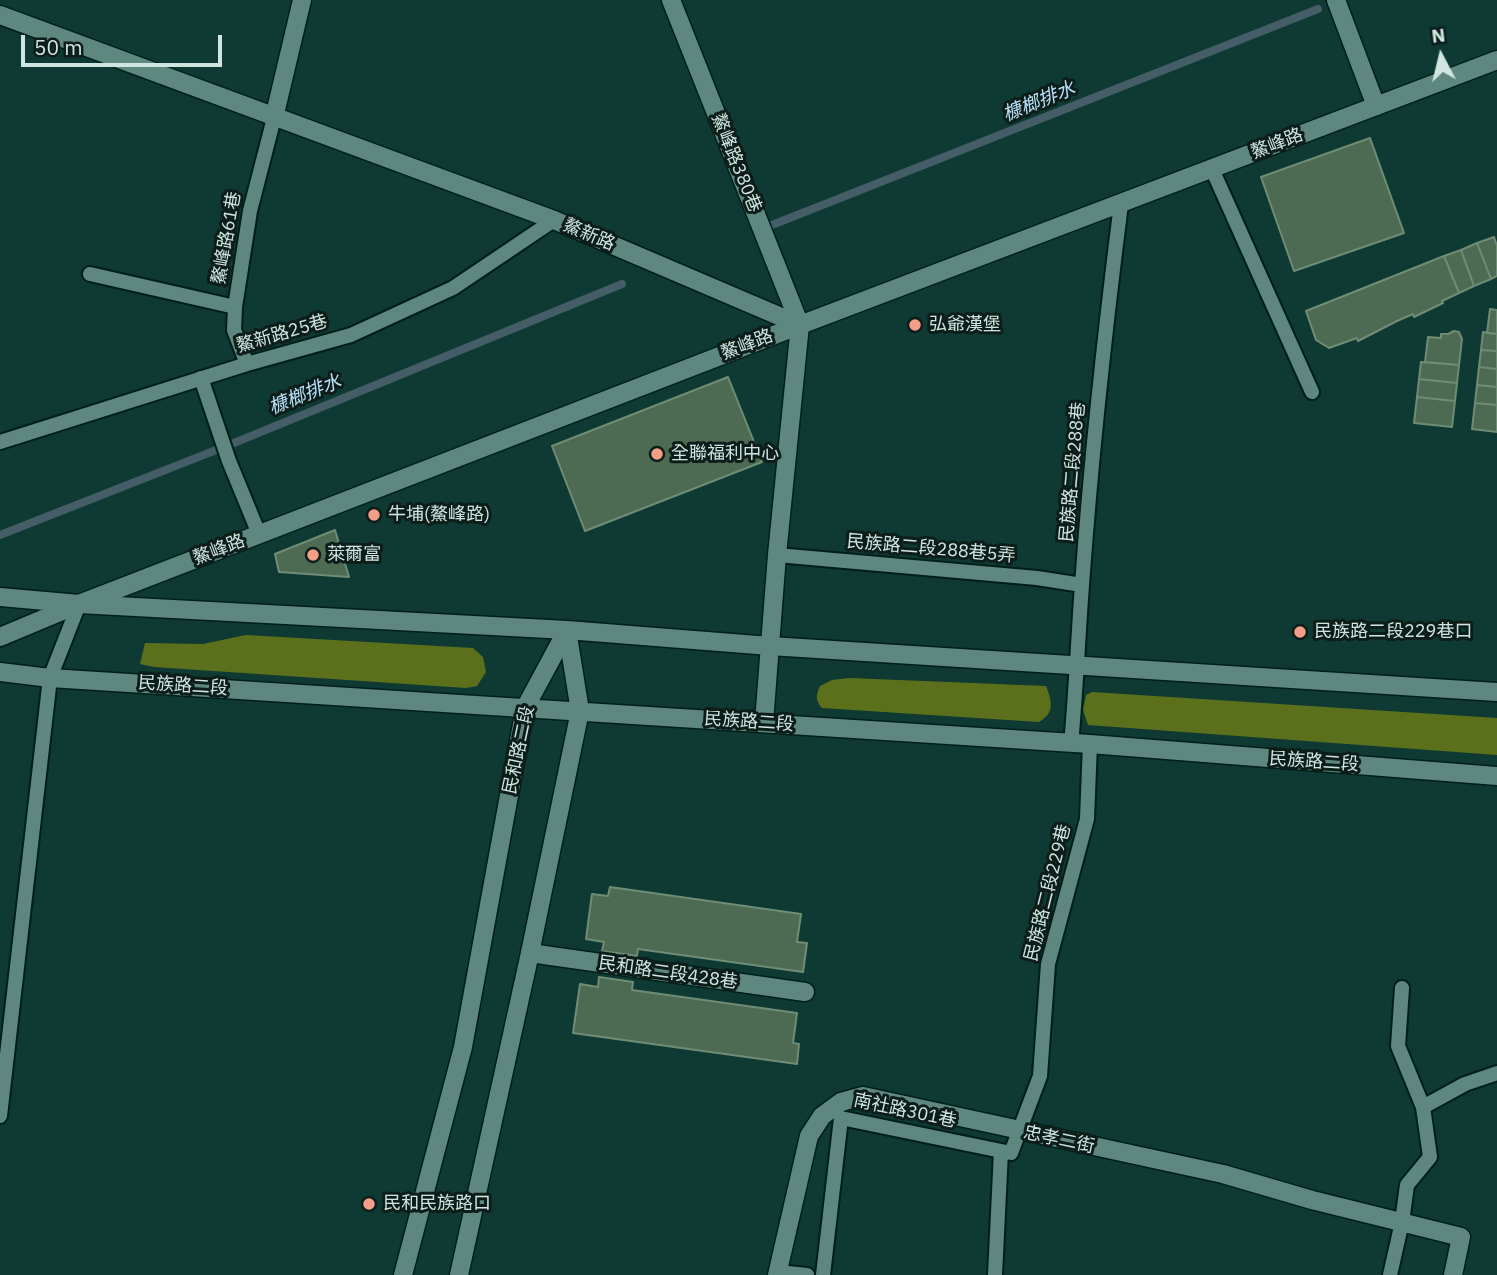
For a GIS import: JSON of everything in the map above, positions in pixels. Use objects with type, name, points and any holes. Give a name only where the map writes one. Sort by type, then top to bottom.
[{"type":"street","points":[[274,118],[302,0]]},
{"type":"street","name":"鰲峰路380巷","points":[[671,0],[800,325]]},
{"type":"street","points":[[1336,0],[1376,106]]},
{"type":"street","name":"鰲新路","points":[[0,15],[554,220],[800,325]]},
{"type":"street","name":"鰲峰路","points":[[0,637],[800,325],[1497,60]]},
{"type":"street","points":[[764,722],[777,555],[800,325]]},
{"type":"street","points":[[0,597],[79,604],[567,629],[770,646],[1497,692]]},
{"type":"street","points":[[459,1275],[580,711],[567,629]]},
{"type":"street","name":"民和路二段","points":[[403,1275],[463,1047],[525,708],[567,629]]},
{"type":"street","name":"民族路二段","points":[[0,672],[50,678],[1090,744],[1497,776]]},
{"type":"street","name":"民和路二段428巷","points":[[530,953],[805,992]]},
{"type":"street","name":"忠孝二街","points":[[777,1273],[808,1136],[822,1116],[841,1102],[863,1096],[1223,1174],[1312,1200],[1461,1237],[1453,1275]]},
{"type":"lane","name":"鰲峰路61巷","points":[[247,364],[234,330],[235,307],[250,211],[274,118]]},
{"type":"lane","points":[[1212,169],[1312,392]]},
{"type":"lane","name":"民族路二段288巷","points":[[1071,744],[1082,585],[1104,348],[1121,204]]},
{"type":"lane","name":"鰲新路25巷","points":[[0,442],[201,378],[351,335],[442,293],[554,220]]},
{"type":"lane","points":[[90,274],[235,307]]},
{"type":"lane","points":[[201,378],[229,461],[259,534]]},
{"type":"lane","name":"民族路二段288巷5弄","points":[[777,555],[1037,578],[1082,585]]},
{"type":"lane","points":[[0,1116],[50,678],[79,604]]},
{"type":"lane","name":"民族路二段229巷","points":[[1019,1131],[1040,1076],[1048,964],[1087,819],[1090,744]]},
{"type":"lane","points":[[1390,1275],[1407,1185],[1430,1157],[1423,1107],[1398,1046],[1402,988]]},
{"type":"lane","points":[[1423,1107],[1465,1084],[1497,1073]]},
{"type":"lane","name":"南社路301巷","points":[[823,1275],[841,1118],[1001,1151]]},
{"type":"lane","points":[[995,1275],[1001,1151],[1011,1153],[1019,1131]]},
{"type":"lane","points":[[777,1273],[807,1275]]},
{"type":"green space","points":[[246,635],[473,648],[483,657],[486,672],[477,686],[466,688],[140,664],[145,643],[203,644]]},
{"type":"green space","points":[[849,678],[1046,686],[1051,706],[1048,715],[1039,722],[822,708],[817,697],[820,686],[832,680]]},
{"type":"green space","points":[[1092,692],[1497,718],[1497,755],[1088,725],[1083,710],[1086,695]]},
{"type":"building","points":[[1370,138],[1404,233],[1294,271],[1261,177]]},
{"type":"building","points":[[1494,237],[1497,246],[1497,276],[1491,279],[1477,243]]},
{"type":"building","points":[[1477,243],[1491,279],[1474,286],[1461,250]]},
{"type":"building","points":[[1461,250],[1474,286],[1459,293],[1444,256]]},
{"type":"building","points":[[1444,256],[1459,293],[1414,317],[1413,314],[1358,341],[1357,338],[1329,348],[1316,340],[1306,311]]},
{"type":"building","points":[[1490,309],[1497,310],[1497,334],[1487,333]]},
{"type":"building","points":[[1459,332],[1462,339],[1459,365],[1425,362],[1428,337],[1441,338],[1441,334]]},
{"type":"building","points":[[1483,332],[1497,334],[1497,351],[1481,350]]},
{"type":"building","points":[[1481,350],[1497,351],[1497,369],[1479,367]]},
{"type":"building","points":[[1421,362],[1459,365],[1457,383],[1419,379]]},
{"type":"building","points":[[1479,367],[1497,369],[1497,387],[1477,385]]},
{"type":"building","name":"全聯福利中心","points":[[728,377],[762,462],[585,531],[552,446]]},
{"type":"building","points":[[1419,379],[1457,383],[1455,401],[1417,397]]},
{"type":"building","points":[[1477,385],[1497,387],[1497,405],[1475,403]]},
{"type":"building","points":[[1417,397],[1455,401],[1452,427],[1414,423]]},
{"type":"building","points":[[1475,403],[1497,405],[1497,432],[1472,429]]},
{"type":"building","points":[[335,530],[349,577],[279,572],[275,554]]},
{"type":"building","points":[[610,887],[801,914],[797,942],[807,943],[803,972],[638,949],[637,956],[602,951],[604,942],[586,939],[592,894],[608,896]]},
{"type":"building","points":[[599,977],[633,982],[632,990],[797,1013],[793,1043],[799,1044],[797,1064],[573,1033],[580,984],[598,987]]},
{"type":"waterway","name":"槺榔排水","points":[[772,225],[1318,9]]},
{"type":"waterway","name":"槺榔排水","points":[[0,535],[234,443],[622,284]]},
{"type":"place","name":"弘爺漢堡","points":[[915,325]]},
{"type":"place","name":"全聯福利中心","points":[[657,454]]},
{"type":"place","name":"牛埔(鰲峰路)","points":[[374,515]]},
{"type":"place","name":"萊爾富","points":[[313,555]]},
{"type":"place","name":"民族路二段229巷口","points":[[1300,632]]},
{"type":"place","name":"民和民族路口","points":[[369,1204]]}]
